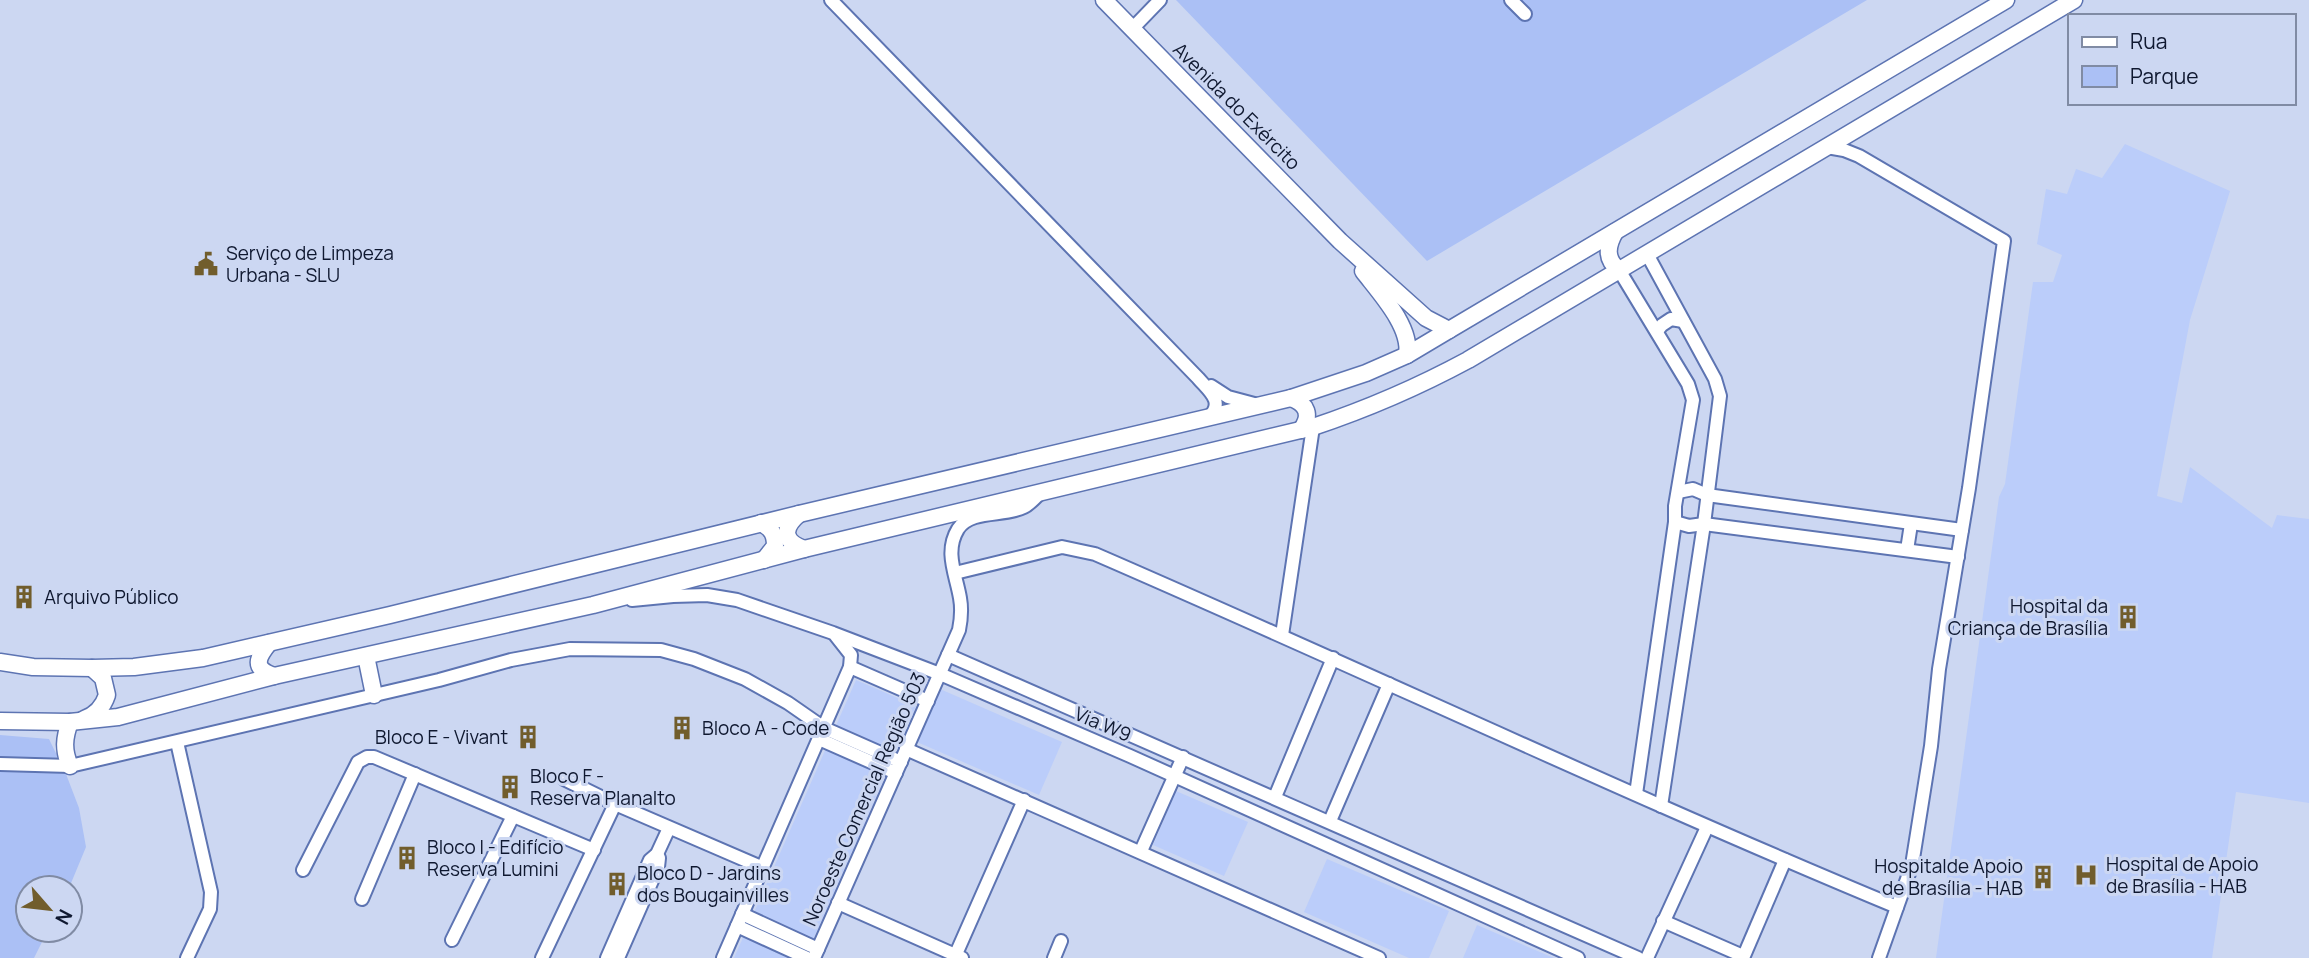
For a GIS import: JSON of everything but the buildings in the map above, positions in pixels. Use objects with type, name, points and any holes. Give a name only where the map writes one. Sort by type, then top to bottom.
[{"type":"main road","points":[[0,662],[33,667],[92,668],[134,667],[203,658],[1291,398],[1366,373],[1407,355],[2006,0]]},
{"type":"main road","points":[[0,721],[74,722],[118,717],[274,677],[593,605],[804,549],[1307,428],[1362,411],[1428,382],[2074,0]]},
{"type":"main road","name":"Avenida do Exército","points":[[1114,3],[1132,29],[1340,240],[1426,318],[1449,330]]},
{"type":"main road","points":[[1615,232],[1608,250],[1611,262],[1619,270]]},
{"type":"main road","name":"Avenida do Exército","points":[[1340,240],[1401,324],[1408,345],[1407,355]]},
{"type":"main road","points":[[1583,253],[1593,256],[1600,263],[1603,270],[1598,282]]},
{"type":"main road","points":[[1291,398],[1302,402],[1306,409],[1307,428]]},
{"type":"main road","points":[[799,514],[788,528],[788,537],[793,545],[804,549]]},
{"type":"main road","points":[[761,523],[775,535],[775,547],[764,560]]},
{"type":"main road","points":[[269,643],[259,655],[259,666],[264,673],[274,677]]},
{"type":"main road","points":[[366,656],[374,695]]},
{"type":"main road","points":[[70,766],[65,755],[65,742],[74,722],[92,716],[103,705],[107,695],[103,678],[92,668]]},
{"type":"street","points":[[831,0],[1198,378],[1216,398],[1215,411],[1209,417]]},
{"type":"street","points":[[1132,29],[1160,0]]},
{"type":"street","points":[[1511,0],[1525,14]]},
{"type":"street","points":[[1859,156],[1854,143],[1860,128]]},
{"type":"street","points":[[1827,147],[1844,149],[1859,156],[2004,241],[1912,865],[1879,958]]},
{"type":"street","points":[[1647,254],[1719,387],[1718,420],[1704,524],[1661,806]]},
{"type":"street","points":[[1619,270],[1688,384],[1693,400],[1636,794]]},
{"type":"street","points":[[1657,331],[1671,319],[1683,321]]},
{"type":"street","points":[[1198,378],[1228,397],[1259,405]]},
{"type":"street","points":[[1282,635],[1307,428]]},
{"type":"street","points":[[1678,492],[1693,489],[1707,495],[1962,530]]},
{"type":"street","name":"Noroeste Comercial Região 503","points":[[816,954],[959,630],[961,600],[950,551],[954,536],[961,525],[976,518],[1025,507],[1041,492]]},
{"type":"street","points":[[1675,522],[1689,526],[1704,524],[1958,557]]},
{"type":"street","points":[[1907,551],[1910,524]]},
{"type":"street","points":[[955,573],[1062,547],[1095,554],[1333,657],[1707,827],[1897,907]]},
{"type":"street","name":"Via W9","points":[[593,605],[707,595],[765,608],[940,674],[1175,776],[1578,958]]},
{"type":"street","points":[[723,958],[850,667],[851,655],[833,633]]},
{"type":"street","points":[[0,764],[70,766],[511,660],[570,649],[662,650],[694,659],[745,678],[788,703],[821,734],[898,767]]},
{"type":"street","name":"Via W9","points":[[948,655],[1638,958]]},
{"type":"street","points":[[1275,797],[1333,657]]},
{"type":"street","points":[[850,667],[928,701]]},
{"type":"street","points":[[1330,821],[1389,684]]},
{"type":"street","points":[[1647,722],[1673,726]]},
{"type":"street","points":[[1129,756],[1131,748],[1141,739]]},
{"type":"street","points":[[177,742],[211,892],[210,909],[187,958]]},
{"type":"street","points":[[906,749],[1379,958]]},
{"type":"street","points":[[303,870],[358,762],[367,757],[374,757],[594,850]]},
{"type":"street","points":[[1141,851],[1183,757]]},
{"type":"street","points":[[362,899],[415,774]]},
{"type":"street","points":[[564,779],[761,867]]},
{"type":"street","points":[[1243,807],[1250,801],[1251,787]]},
{"type":"street","points":[[838,903],[959,956],[1024,800]]},
{"type":"street","points":[[542,958],[615,804]]},
{"type":"street","points":[[452,940],[513,816]]},
{"type":"street","points":[[1647,958],[1707,827]]},
{"type":"street","points":[[607,958],[650,860],[657,854],[669,828]]},
{"type":"street","points":[[618,958],[659,863],[657,854]]},
{"type":"street","points":[[1663,921],[1743,957],[1785,860]]},
{"type":"street","points":[[739,920],[816,954]]},
{"type":"street","points":[[739,920],[807,958]]},
{"type":"street","points":[[1054,958],[1061,941]]},
{"type":"shaded area","points":[[2125,144],[2230,191],[2190,320],[2157,496],[2182,503],[2190,467],[2272,528],[2277,515],[2309,519],[2309,803],[2236,792],[2212,958],[1936,958],[1999,497],[2005,484],[2033,282],[2053,282],[2062,255],[2037,244],[2046,189],[2067,194],[2076,169],[2102,178]]},
{"type":"shaded area","points":[[856,680],[916,706],[805,958],[734,958]]},
{"type":"shaded area","points":[[940,689],[1062,742],[1039,795],[917,742]]},
{"type":"shaded area","points":[[1176,791],[1248,822],[1224,876],[1153,845]]},
{"type":"shaded area","points":[[1327,859],[1449,911],[1429,958],[1409,958],[1304,912]]},
{"type":"shaded area","points":[[1477,925],[1554,958],[1463,958]]},
{"type":"green space","points":[[1176,0],[1867,0],[1427,261]]},
{"type":"green space","points":[[0,735],[49,739],[79,808],[86,847],[75,874],[14,874],[14,944],[41,944],[34,958],[0,958]]},
{"type":"place","name":"Serviço de Limpeza Urbana - SLU","points":[[206,264]]},
{"type":"place","name":"Arquivo Público","points":[[24,597]]},
{"type":"place","name":"Hospital da Criança de Brasília","points":[[2128,617]]},
{"type":"place","name":"Bloco A - Code","points":[[682,728]]},
{"type":"place","name":"Bloco E - Vivant","points":[[528,737]]},
{"type":"place","name":"Bloco F - Reserva Planalto","points":[[510,787]]},
{"type":"place","name":"Bloco I - Edifício Reserva Lumini","points":[[407,858]]},
{"type":"place","name":"Hospital de Apoio de Brasília - HAB","points":[[2086,875]]},
{"type":"place","name":"Hospitalde Apoio de Brasília - HAB","points":[[2043,877]]},
{"type":"place","name":"Bloco D - Jardins dos Bougainvilles","points":[[617,884]]}]
